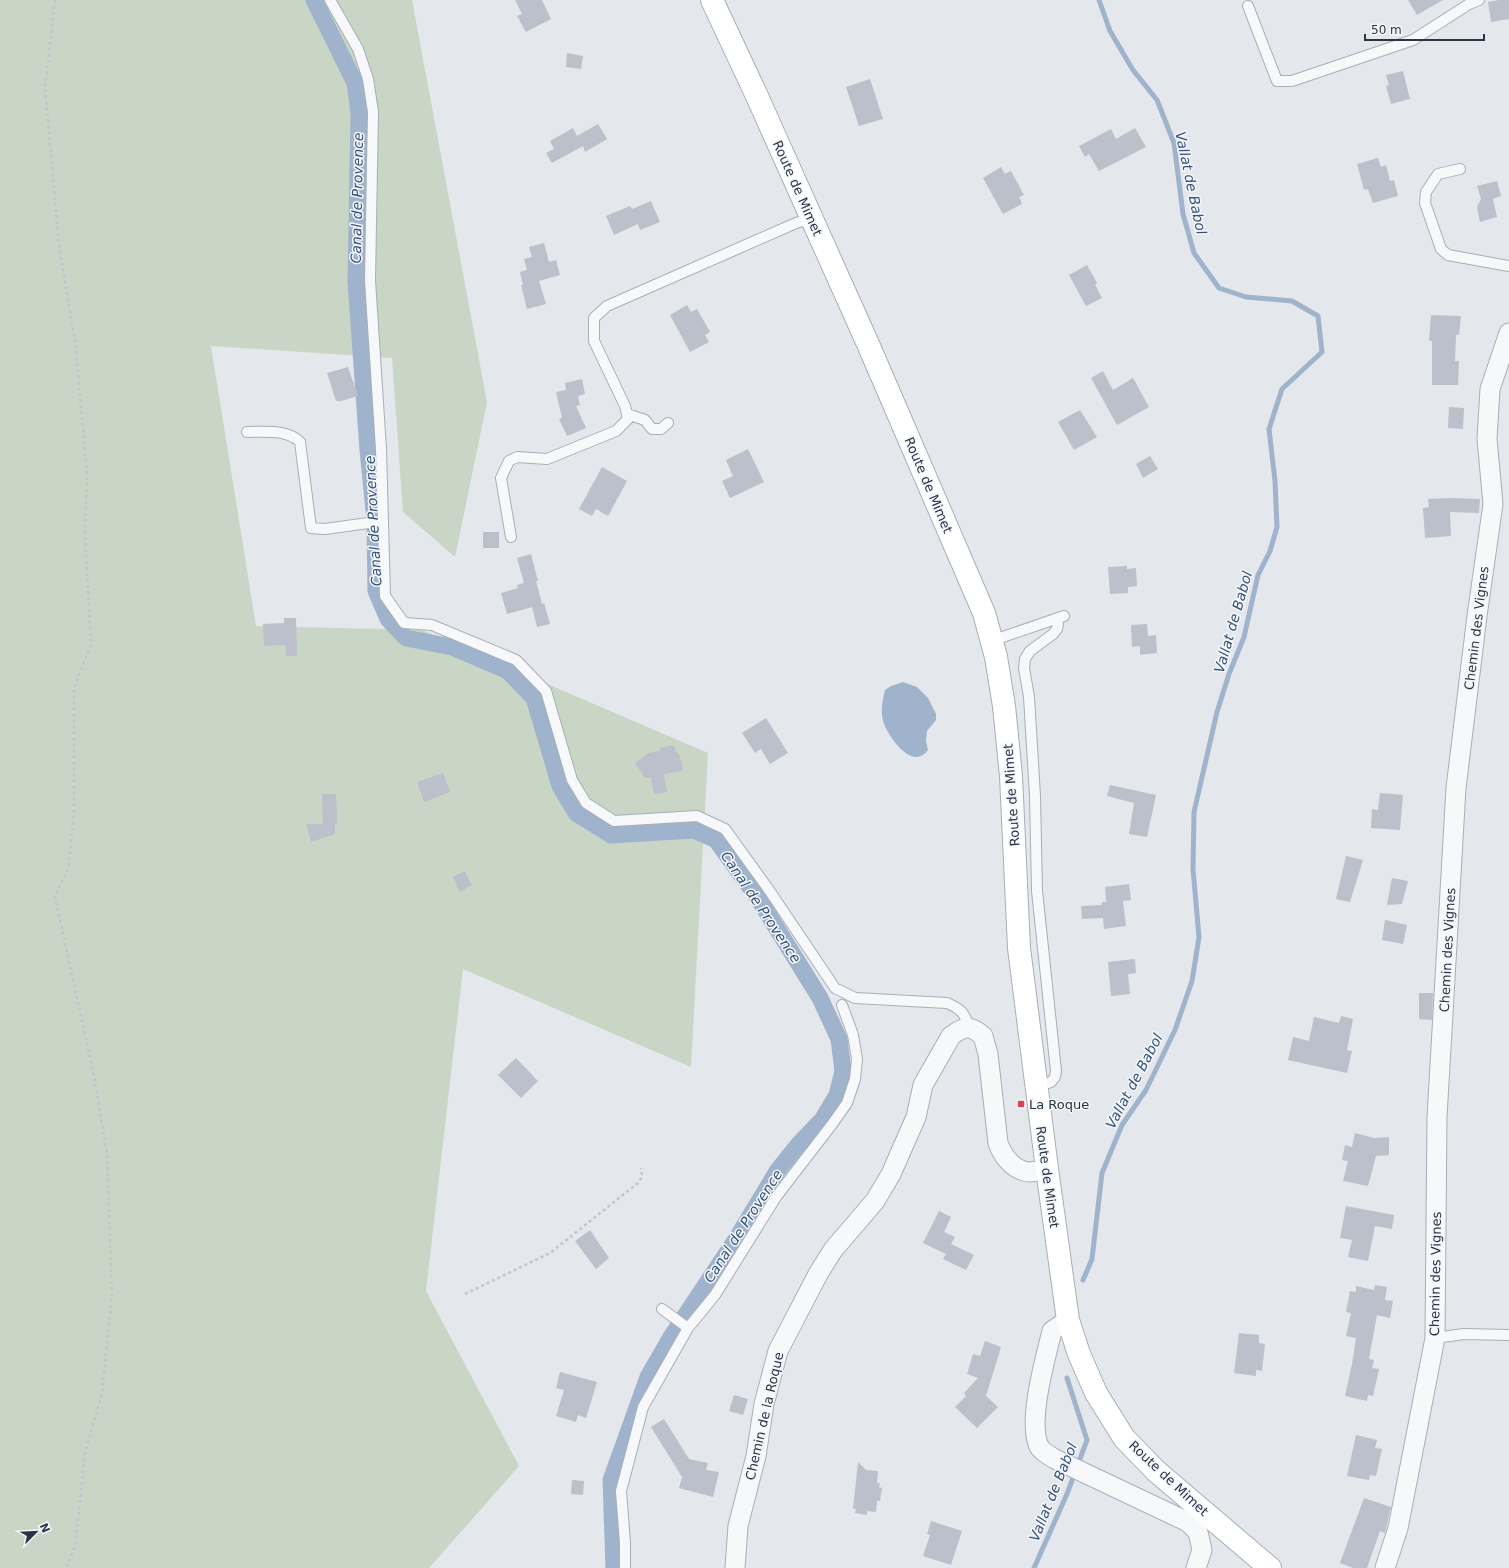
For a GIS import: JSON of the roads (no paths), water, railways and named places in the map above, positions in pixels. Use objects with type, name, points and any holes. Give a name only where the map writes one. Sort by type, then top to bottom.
[{"type":"main road","name":"Route de Mimet","points":[[712,0],[868,344],[984,613],[996,657],[1004,706],[1012,776],[1019,948],[1036,1087],[1068,1320],[1079,1354],[1096,1393],[1124,1438],[1156,1471],[1270,1568]]},
{"type":"street","name":"Chemin des Vignes","points":[[1385,1568],[1398,1528],[1435,1338],[1438,1117],[1456,788],[1477,616],[1493,504],[1487,439],[1490,389],[1509,333]]},
{"type":"street","name":"Chemin de la Roque","points":[[735,1568],[738,1526],[756,1456],[764,1404],[778,1351],[818,1274],[833,1250],[875,1201],[891,1174],[916,1117],[923,1085],[951,1036],[963,1028],[969,1028]]},
{"type":"street","points":[[969,1028],[983,1036],[986,1044],[998,1143],[1001,1152],[1014,1166],[1023,1170],[1030,1172],[1047,1169]]},
{"type":"street","points":[[1068,1320],[1052,1331],[1039,1384],[1035,1433],[1041,1448],[1055,1459],[1188,1522],[1198,1532],[1202,1550],[1196,1568]]},
{"type":"lane","points":[[330,0],[358,49],[368,79],[373,112],[370,280],[381,449],[385,596],[404,623],[432,625],[516,660],[546,691],[572,780],[586,803],[614,821],[697,816],[724,829],[769,890],[835,988],[855,998],[947,1003],[958,1007],[966,1016],[969,1028]]},
{"type":"lane","points":[[1248,6],[1277,81],[1292,81],[1413,40],[1469,4],[1479,0]]},
{"type":"lane","points":[[1460,169],[1438,174],[1426,192],[1426,203],[1441,249],[1448,255],[1509,266]]},
{"type":"lane","points":[[511,537],[501,478],[509,461],[517,458],[547,459],[616,431],[628,419],[625,406],[594,341],[594,318],[606,306],[796,223],[812,218]]},
{"type":"lane","points":[[627,414],[645,420],[652,429],[661,429],[668,423]]},
{"type":"lane","points":[[247,432],[277,432],[294,436],[300,442],[311,528],[325,529],[383,521]]},
{"type":"lane","points":[[991,641],[1060,617],[1057,629],[1053,634],[1030,651],[1025,659],[1024,668],[1029,697],[1034,788],[1037,891],[1056,1071],[1051,1082],[1036,1087]]},
{"type":"lane","points":[[625,1568],[625,1543],[621,1491],[642,1407],[687,1327],[715,1295],[776,1196],[847,1103],[855,1080],[857,1058],[853,1034],[842,1005]]},
{"type":"lane","points":[[662,1309],[687,1327]]},
{"type":"lane","points":[[1435,1338],[1464,1334],[1509,1335]]},
{"type":"water","points":[[903,682],[917,687],[928,698],[936,714],[936,720],[927,731],[926,741],[928,750],[922,756],[916,757],[909,755],[903,750],[891,737],[884,724],[882,703],[885,690],[891,686]]},
{"type":"waterway","name":"Canal de Provence","points":[[314,0],[355,83],[359,113],[356,281],[368,450],[375,521],[376,591],[388,619],[406,638],[452,647],[508,671],[534,698],[560,786],[576,813],[611,835],[694,830],[716,840],[758,898],[820,998],[839,1039],[843,1071],[837,1095],[822,1120],[798,1145],[778,1170],[735,1241],[671,1337],[648,1377],[611,1480],[614,1568]]},
{"type":"waterway","name":"Vallat de Babol","points":[[1083,1280],[1092,1259],[1102,1173],[1122,1125],[1146,1090],[1175,1030],[1192,981],[1199,937],[1193,869],[1194,812],[1217,712],[1229,674],[1244,637],[1258,575],[1270,551],[1277,527],[1275,481],[1269,429],[1282,389],[1322,352],[1318,316],[1292,301],[1246,297],[1219,288],[1194,253],[1183,214],[1174,143],[1157,100],[1133,70],[1110,31],[1099,0]]},
{"type":"waterway","name":"Vallat de Babol","points":[[1034,1568],[1067,1494],[1087,1440],[1067,1378]]},
{"type":"place","name":"La Roque","points":[[1021,1104]]}]
